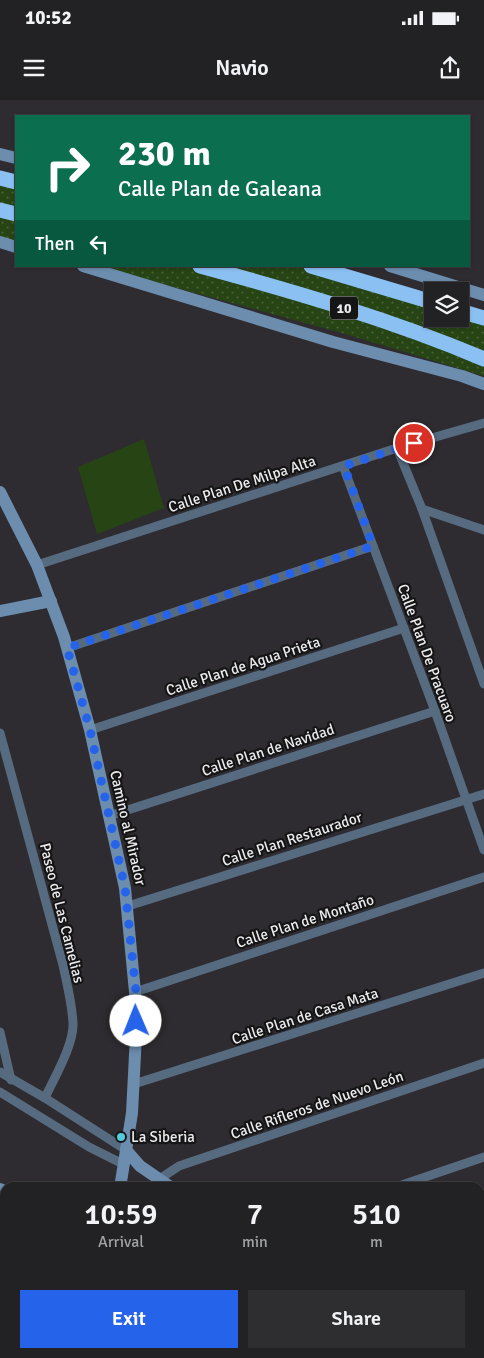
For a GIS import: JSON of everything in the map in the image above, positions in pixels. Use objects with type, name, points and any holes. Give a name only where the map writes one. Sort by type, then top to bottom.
[{"type":"highway","points":[[0,210],[15,214]]},
{"type":"highway","name":"10","points":[[204,267],[313,297],[484,359]]},
{"type":"highway","name":"10","points":[[314,267],[424,300]]},
{"type":"highway","points":[[469,314],[484,318]]},
{"type":"main road","points":[[0,154],[15,158]]},
{"type":"main road","points":[[0,242],[15,247]]},
{"type":"main road","points":[[86,267],[334,342],[462,376],[484,384]]},
{"type":"main road","points":[[393,267],[484,295]]},
{"type":"main road","name":"Camino al Mirador","points":[[0,492],[37,564],[67,648],[90,730],[128,906],[136,992],[136,1035],[134,1084],[121,1182]]},
{"type":"main road","points":[[0,611],[51,601]]},
{"type":"main road","points":[[126,1150],[140,1166],[165,1182]]},
{"type":"main road","points":[[123,1164],[140,1166]]},
{"type":"street","name":"Calle Plan De Milpa Alta","points":[[37,564],[397,448],[484,423]]},
{"type":"street","points":[[397,448],[422,509],[484,684]]},
{"type":"street","name":"Calle Plan De Pracuaro","points":[[344,466],[435,711],[484,850]]},
{"type":"street","points":[[422,509],[484,530]]},
{"type":"street","points":[[67,648],[373,546]]},
{"type":"street","name":"Calle Plan de Agua Prieta","points":[[90,730],[404,628]]},
{"type":"street","name":"Calle Plan de Navidad","points":[[109,816],[435,711]]},
{"type":"street","name":"Paseo de Las Camelias","points":[[0,733],[63,965],[72,1011],[73,1024],[70,1039],[45,1098]]},
{"type":"street","name":"Calle Plan Restaurador","points":[[128,906],[484,794]]},
{"type":"street","name":"Calle Plan de Montaño","points":[[136,992],[484,877]]},
{"type":"street","name":"Calle Plan de Casa Mata","points":[[134,1084],[484,973]]},
{"type":"street","points":[[0,1032],[12,1080]]},
{"type":"street","name":"Calle Rifleros de Nuevo León","points":[[160,1178],[179,1166],[484,1063]]},
{"type":"street","points":[[0,1072],[45,1098],[126,1150]]},
{"type":"street","points":[[0,1092],[89,1147],[123,1164]]},
{"type":"street","points":[[411,1182],[484,1157]]},
{"type":"green space","points":[[0,174],[15,179],[15,242],[0,238]]},
{"type":"green space","points":[[100,267],[307,267],[424,298],[424,327],[469,327],[469,317],[484,314],[484,376],[342,333]]},
{"type":"green space","points":[[144,439],[164,508],[97,534],[78,467]]},
{"type":"place","name":"La Siberia","points":[[121,1137]]},
{"type":"route","points":[[136,1021],[136,992],[132,971],[125,888],[90,730],[67,648],[373,546],[344,466],[414,443]]}]
